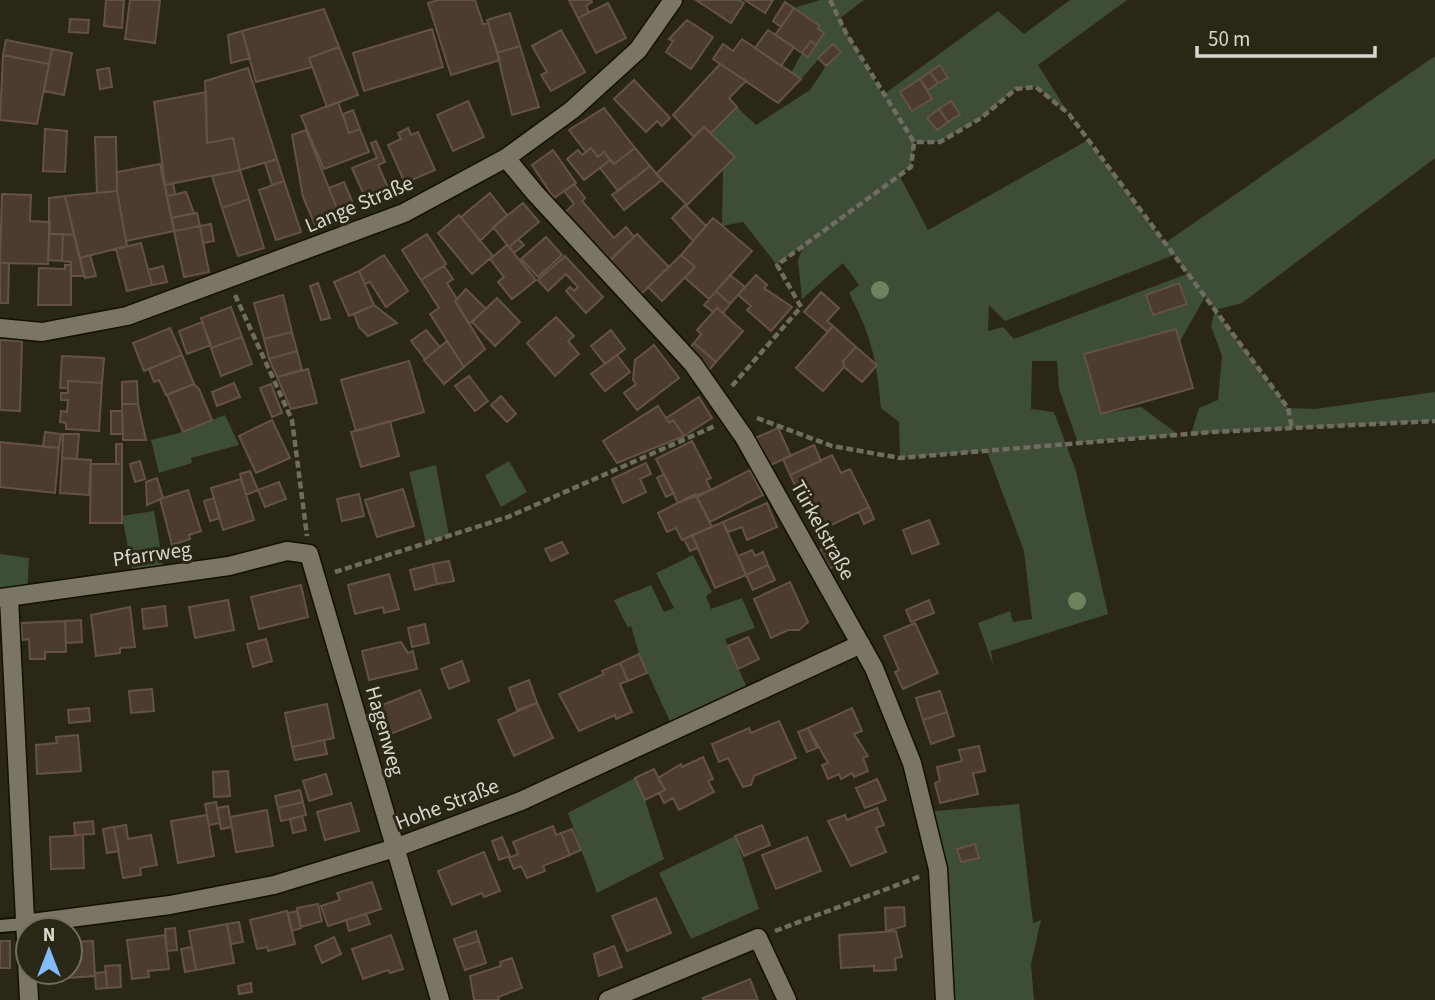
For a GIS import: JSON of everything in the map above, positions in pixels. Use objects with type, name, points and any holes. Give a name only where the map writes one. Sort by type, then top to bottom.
[{"type":"street","name":"Lange Straße","points":[[0,328],[42,332],[115,319],[229,281],[404,213],[506,158],[614,75],[638,50],[673,0]]},
{"type":"street","name":"Türkelstraße","points":[[506,158],[534,193],[693,365],[732,419],[874,668],[912,763],[938,869],[945,1000]]},
{"type":"street","name":"Pfarrweg","points":[[5,598],[229,566],[287,551],[309,554]]},
{"type":"street","name":"Hagenweg","points":[[309,554],[440,1000]]},
{"type":"street","points":[[5,598],[24,916]]},
{"type":"street","name":"Hohe Straße","points":[[84,916],[170,905],[274,885],[395,848],[521,801],[684,723],[860,644]]},
{"type":"street","points":[[608,1000],[758,938],[787,1000]]},
{"type":"path","points":[[830,0],[846,33],[914,142],[911,167],[777,265],[800,307],[719,401],[832,446],[900,458],[1292,428],[1435,421]]},
{"type":"path","points":[[914,142],[940,142],[982,118],[1016,89],[1036,87],[1069,114],[1288,408],[1292,428]]},
{"type":"path","points":[[229,281],[292,421],[309,554]]},
{"type":"path","points":[[317,578],[508,517],[732,419]]},
{"type":"path","points":[[758,938],[938,869]]},
{"type":"green space","points":[[820,0],[864,0],[839,19],[883,95],[998,11],[1024,34],[1070,0],[1127,0],[1038,65],[1069,114],[1036,87],[1016,89],[981,118],[940,142],[914,142],[911,167],[899,175],[928,230],[1088,140],[1165,243],[1435,56],[1435,158],[1242,303],[1215,310],[1205,297],[1180,341],[1176,329],[1085,354],[1101,414],[1141,407],[1179,435],[1078,443],[1059,389],[1057,361],[1032,361],[1031,409],[1054,412],[1076,471],[1108,614],[991,651],[993,665],[978,623],[1010,611],[1013,622],[1032,619],[1024,551],[987,451],[900,458],[899,422],[881,408],[872,348],[849,293],[859,285],[843,263],[802,299],[798,260],[804,245],[777,265],[743,222],[722,226],[723,169],[711,133],[737,107],[756,125],[810,90],[826,66],[841,53],[832,44],[801,79],[791,73],[802,53],[808,57],[824,34],[794,8]],"holes":[[[1174,255],[1187,274],[1014,339],[1003,327],[988,331],[989,305],[1005,321]]]},
{"type":"green space","points":[[1215,310],[1288,408],[1315,409],[1435,392],[1435,421],[1191,434],[1199,408],[1218,400],[1222,356],[1211,326]]},
{"type":"green space","points":[[225,415],[239,445],[191,458],[192,463],[159,473],[151,440],[183,432]]},
{"type":"green space","points":[[509,461],[527,492],[501,507],[485,475]]},
{"type":"green space","points":[[436,465],[449,536],[426,543],[409,472]]},
{"type":"green space","points":[[154,511],[165,575],[134,580],[122,516]]},
{"type":"green space","points":[[0,554],[29,558],[27,595],[0,598]]},
{"type":"green space","points":[[693,555],[712,592],[706,596],[711,609],[742,598],[755,628],[725,639],[750,694],[673,728],[639,654],[631,626],[628,628],[614,600],[651,585],[664,612],[674,608],[656,573]]},
{"type":"green space","points":[[635,778],[664,859],[597,893],[568,813]]},
{"type":"green space","points":[[1019,804],[1033,923],[1041,920],[1031,964],[1034,1000],[945,1000],[924,812]]},
{"type":"green space","points":[[735,836],[759,909],[691,939],[659,873]]},
{"type":"building","points":[[106,0],[124,0],[122,28],[104,26]]},
{"type":"building","points":[[130,0],[160,0],[155,43],[125,39]]},
{"type":"building","points":[[438,0],[475,0],[483,24],[488,23],[500,60],[451,75],[428,3]]},
{"type":"building","points":[[569,0],[591,0],[586,6],[589,13],[578,18]]},
{"type":"building","points":[[696,0],[739,0],[744,3],[731,23]]},
{"type":"building","points":[[745,0],[773,0],[765,13]]},
{"type":"building","points":[[785,2],[794,8],[781,27],[773,21]]},
{"type":"building","points":[[608,3],[626,38],[596,53],[578,18]]},
{"type":"building","points":[[794,8],[820,26],[818,29],[824,33],[816,45],[811,41],[802,53],[775,35]]},
{"type":"building","points":[[324,9],[339,47],[309,58],[312,67],[256,82],[242,31]]},
{"type":"building","points":[[510,13],[520,46],[497,53],[487,20]]},
{"type":"building","points":[[70,19],[89,20],[88,33],[69,32]]},
{"type":"building","points":[[687,20],[713,37],[691,69],[666,52],[673,41],[669,39]]},
{"type":"building","points":[[432,29],[443,67],[364,91],[353,53]]},
{"type":"building","points":[[561,30],[585,72],[551,91],[541,75],[547,72],[532,46]]},
{"type":"building","points":[[768,30],[794,47],[781,66],[755,48]]},
{"type":"building","points":[[242,31],[250,58],[231,63],[228,35]]},
{"type":"building","points":[[742,39],[801,79],[778,103],[713,59],[723,44],[733,51]]},
{"type":"building","points":[[6,40],[52,49],[49,64],[3,55]]},
{"type":"building","points":[[811,41],[816,45],[808,57],[802,53]]},
{"type":"building","points":[[833,44],[841,52],[826,66],[818,58]]},
{"type":"building","points":[[520,46],[539,107],[512,115],[497,53]]},
{"type":"building","points":[[339,47],[358,95],[327,107],[309,58]]},
{"type":"building","points":[[52,49],[72,53],[64,95],[44,91]]},
{"type":"building","points":[[3,55],[49,64],[37,124],[0,120]]},
{"type":"building","points":[[720,64],[746,81],[729,98],[737,107],[711,133],[704,127],[694,137],[673,115]]},
{"type":"building","points":[[940,65],[948,78],[938,83],[930,72]]},
{"type":"building","points":[[109,68],[112,87],[100,89],[97,70]]},
{"type":"building","points":[[248,68],[277,159],[240,170],[233,138],[207,143],[205,81]]},
{"type":"building","points":[[930,72],[938,83],[928,90],[920,79]]},
{"type":"building","points":[[920,79],[932,99],[912,111],[900,92]]},
{"type":"building","points":[[634,80],[670,118],[662,126],[657,121],[646,132],[614,99]]},
{"type":"building","points":[[206,92],[207,143],[233,138],[240,170],[165,185],[154,102]]},
{"type":"building","points":[[468,101],[484,137],[453,151],[437,115]]},
{"type":"building","points":[[951,101],[960,114],[948,122],[939,109]]},
{"type":"building","points":[[338,102],[349,133],[360,129],[369,152],[324,169],[301,116]]},
{"type":"building","points":[[604,108],[635,148],[614,164],[604,152],[598,157],[591,148],[586,152],[569,130]]},
{"type":"building","points":[[939,109],[948,122],[937,130],[927,118]]},
{"type":"building","points":[[353,110],[360,129],[349,133],[343,114]]},
{"type":"building","points":[[704,127],[735,157],[687,205],[656,174]]},
{"type":"building","points":[[408,128],[411,135],[418,132],[435,170],[405,183],[388,145],[401,139],[398,133]]},
{"type":"building","points":[[45,129],[67,131],[65,172],[43,171]]},
{"type":"building","points":[[306,130],[339,214],[315,225],[303,197],[292,135]]},
{"type":"building","points":[[95,137],[116,137],[117,191],[97,193]]},
{"type":"building","points":[[376,141],[385,162],[378,165],[390,192],[367,202],[352,168],[377,158],[371,143]]},
{"type":"building","points":[[591,148],[598,157],[604,152],[610,160],[584,180],[567,159],[578,150],[582,155]]},
{"type":"building","points":[[635,148],[650,166],[618,191],[600,168],[610,160],[614,164]]},
{"type":"building","points":[[553,150],[576,183],[554,198],[532,165]]},
{"type":"building","points":[[277,159],[284,181],[272,185],[265,163]]},
{"type":"building","points":[[160,164],[174,231],[126,241],[117,191],[117,172]]},
{"type":"building","points":[[650,166],[662,180],[624,210],[612,195]]},
{"type":"building","points":[[240,170],[249,199],[222,208],[212,176]]},
{"type":"building","points":[[284,181],[301,232],[276,240],[259,190]]},
{"type":"building","points":[[344,182],[355,208],[339,214],[329,188]]},
{"type":"building","points":[[173,183],[175,194],[167,196],[165,185]]},
{"type":"building","points":[[574,184],[585,198],[582,201],[614,238],[626,227],[634,237],[607,263],[563,214],[574,204],[564,191]]},
{"type":"building","points":[[117,191],[127,246],[80,258],[65,196]]},
{"type":"building","points":[[186,192],[194,213],[172,218],[167,196]]},
{"type":"building","points":[[490,193],[507,215],[480,241],[461,217]]},
{"type":"building","points":[[2,194],[31,195],[30,221],[50,222],[48,264],[0,263]]},
{"type":"building","points":[[65,196],[74,235],[49,234],[49,198]]},
{"type":"building","points":[[249,199],[264,248],[238,256],[222,208]]},
{"type":"building","points":[[523,203],[539,222],[509,247],[493,227]]},
{"type":"building","points":[[685,205],[706,226],[693,241],[672,218]]},
{"type":"building","points":[[197,213],[200,226],[174,231],[172,218]]},
{"type":"building","points":[[459,215],[493,256],[472,274],[438,233]]},
{"type":"building","points":[[713,218],[752,251],[709,299],[685,278],[695,267],[681,255]]},
{"type":"building","points":[[211,224],[214,241],[203,243],[200,226]]},
{"type":"building","points":[[200,226],[209,272],[184,277],[174,231]]},
{"type":"building","points":[[49,234],[63,234],[62,261],[48,260]]},
{"type":"building","points":[[63,234],[74,235],[84,276],[71,276],[71,262],[62,261]]},
{"type":"building","points":[[427,234],[446,264],[421,280],[402,250]]},
{"type":"building","points":[[637,234],[669,267],[638,297],[606,265]]},
{"type":"building","points":[[546,237],[562,255],[538,277],[521,259]]},
{"type":"building","points":[[518,239],[524,245],[514,253],[509,247]]},
{"type":"building","points":[[141,243],[152,285],[127,291],[116,249]]},
{"type":"building","points":[[507,245],[536,280],[512,299],[498,282],[504,277],[490,259]]},
{"type":"building","points":[[90,255],[96,276],[85,278],[80,258]]},
{"type":"building","points":[[384,255],[408,291],[386,307],[370,282],[365,284],[359,271]]},
{"type":"building","points":[[681,255],[695,267],[662,301],[648,287]]},
{"type":"building","points":[[565,256],[603,297],[586,313],[566,291],[570,287],[574,291],[578,287],[566,274],[548,291],[538,280]]},
{"type":"building","points":[[0,263],[9,263],[8,303],[0,303]]},
{"type":"building","points":[[65,265],[71,265],[71,305],[38,305],[39,268],[65,269]]},
{"type":"building","points":[[163,266],[167,282],[152,285],[148,270]]},
{"type":"building","points":[[444,266],[453,279],[447,283],[457,299],[455,301],[485,349],[464,367],[430,314],[439,308],[421,280]]},
{"type":"building","points":[[359,271],[374,305],[349,316],[334,282]]},
{"type":"building","points":[[730,275],[745,287],[730,304],[716,291]]},
{"type":"building","points":[[756,275],[767,285],[764,288],[792,307],[771,331],[747,310],[751,306],[738,295]]},
{"type":"building","points":[[318,283],[330,318],[321,320],[310,286]]},
{"type":"building","points":[[1179,283],[1187,304],[1153,315],[1146,295]]},
{"type":"building","points":[[466,289],[486,309],[469,324],[455,301]]},
{"type":"building","points":[[716,291],[730,304],[723,313],[717,308],[713,312],[704,305]]},
{"type":"building","points":[[821,292],[839,308],[827,321],[833,326],[828,332],[804,312]]},
{"type":"building","points":[[283,295],[292,332],[264,339],[254,303]]},
{"type":"building","points":[[497,298],[520,322],[495,346],[472,322]]},
{"type":"building","points":[[374,305],[397,323],[368,336],[359,327],[354,314]]},
{"type":"building","points":[[231,307],[242,337],[211,348],[201,318]]},
{"type":"building","points":[[717,308],[743,331],[716,362],[694,343],[701,334],[697,330]]},
{"type":"building","points":[[556,317],[574,336],[568,341],[579,354],[555,376],[527,343]]},
{"type":"building","points":[[202,322],[211,345],[187,354],[179,331]]},
{"type":"building","points":[[833,326],[856,347],[843,361],[844,367],[823,391],[796,368]]},
{"type":"building","points":[[170,328],[182,355],[144,371],[133,343]]},
{"type":"building","points":[[1176,329],[1193,388],[1101,414],[1084,354]]},
{"type":"building","points":[[426,330],[440,347],[425,359],[411,341]]},
{"type":"building","points":[[611,330],[625,349],[605,364],[591,346]]},
{"type":"building","points":[[292,332],[297,351],[269,359],[264,339]]},
{"type":"building","points":[[242,337],[252,364],[221,376],[211,348]]},
{"type":"building","points":[[0,340],[22,341],[20,411],[0,410]]},
{"type":"building","points":[[447,341],[464,367],[444,384],[424,360]]},
{"type":"building","points":[[694,343],[716,362],[709,370],[687,351]]},
{"type":"building","points":[[654,345],[679,378],[637,410],[624,393],[636,384],[633,380],[635,360]]},
{"type":"building","points":[[856,347],[877,365],[862,382],[844,367],[843,361]]},
{"type":"building","points":[[297,351],[302,370],[277,377],[269,359]]},
{"type":"building","points":[[182,355],[194,384],[166,395],[159,380],[154,382],[149,369]]},
{"type":"building","points":[[617,355],[630,372],[605,391],[591,374]]},
{"type":"building","points":[[62,356],[104,358],[102,383],[68,381],[68,388],[60,388]]},
{"type":"building","points":[[409,361],[424,412],[356,431],[341,380]]},
{"type":"building","points":[[308,369],[317,403],[291,409],[277,377]]},
{"type":"building","points":[[469,376],[488,401],[475,411],[455,386]]},
{"type":"building","points":[[68,381],[102,383],[99,431],[66,429],[66,423],[60,422],[61,411],[67,412],[68,400],[61,400],[61,393],[68,393]]},
{"type":"building","points":[[137,381],[138,404],[122,404],[122,382]]},
{"type":"building","points":[[234,383],[240,397],[217,406],[212,392]]},
{"type":"building","points":[[194,384],[199,389],[212,420],[183,432],[167,395]]},
{"type":"building","points":[[271,384],[282,413],[272,417],[260,388]]},
{"type":"building","points":[[501,396],[516,414],[507,422],[491,405]]},
{"type":"building","points":[[699,397],[712,418],[684,436],[673,420],[669,423],[666,418]]},
{"type":"building","points":[[122,404],[138,404],[146,440],[123,440]]},
{"type":"building","points":[[658,406],[669,423],[673,420],[684,436],[617,463],[603,441]]},
{"type":"building","points":[[111,411],[122,411],[123,434],[111,434]]},
{"type":"building","points":[[272,420],[290,458],[256,473],[239,436]]},
{"type":"building","points":[[390,421],[399,456],[361,467],[351,432]]},
{"type":"building","points":[[778,428],[791,456],[766,467],[753,439]]},
{"type":"building","points":[[45,432],[61,434],[59,448],[43,447]]},
{"type":"building","points":[[63,434],[79,434],[77,459],[62,458]]},
{"type":"building","points":[[692,441],[711,478],[706,480],[711,490],[678,503],[656,459]]},
{"type":"building","points":[[0,442],[59,448],[55,493],[0,487]]},
{"type":"building","points":[[116,444],[122,444],[122,464],[116,464]]},
{"type":"building","points":[[814,445],[821,461],[790,475],[783,459]]},
{"type":"building","points":[[832,455],[841,473],[850,469],[869,507],[817,532],[790,475]]},
{"type":"building","points":[[62,458],[91,460],[89,495],[60,493]]},
{"type":"building","points":[[140,461],[145,479],[135,482],[130,464]]},
{"type":"building","points":[[646,463],[651,474],[640,479],[646,492],[623,503],[612,479]]},
{"type":"building","points":[[91,464],[122,464],[122,523],[90,523]]},
{"type":"building","points":[[750,470],[763,495],[710,522],[697,497]]},
{"type":"building","points":[[250,471],[258,490],[246,495],[240,474]]},
{"type":"building","points":[[664,474],[674,493],[666,497],[657,478]]},
{"type":"building","points":[[157,478],[163,498],[147,505],[146,482]]},
{"type":"building","points":[[241,479],[254,520],[223,530],[211,488]]},
{"type":"building","points":[[279,482],[286,499],[265,507],[258,490]]},
{"type":"building","points":[[403,489],[414,526],[377,537],[365,500]]},
{"type":"building","points":[[188,490],[201,531],[189,535],[190,539],[172,545],[160,499]]},
{"type":"building","points":[[359,494],[364,516],[342,521],[337,499]]},
{"type":"building","points":[[695,494],[712,527],[682,540],[676,528],[667,532],[658,513]]},
{"type":"building","points":[[214,498],[220,518],[210,521],[204,501]]},
{"type":"building","points":[[767,503],[777,527],[747,540],[742,527],[728,532],[723,522]]},
{"type":"building","points":[[869,507],[874,519],[864,524],[859,512]]},
{"type":"building","points":[[929,520],[939,544],[912,554],[903,530]]},
{"type":"building","points":[[723,522],[746,575],[715,588],[692,535]]},
{"type":"building","points":[[692,535],[698,548],[690,551],[684,539]]},
{"type":"building","points":[[562,542],[568,553],[551,561],[545,549]]},
{"type":"building","points":[[834,543],[844,561],[829,569],[819,551]]},
{"type":"building","points":[[752,550],[755,556],[763,552],[768,565],[746,575],[738,556]]},
{"type":"building","points":[[449,561],[454,581],[437,584],[433,564]]},
{"type":"building","points":[[433,564],[437,584],[415,590],[410,570]]},
{"type":"building","points":[[768,565],[775,580],[753,590],[746,575]]},
{"type":"building","points":[[389,574],[399,609],[384,613],[383,607],[355,614],[348,585]]},
{"type":"building","points":[[790,582],[808,622],[799,630],[788,630],[771,638],[754,599]]},
{"type":"building","points":[[301,585],[308,617],[259,629],[251,597]]},
{"type":"building","points":[[228,600],[234,630],[195,638],[189,607]]},
{"type":"building","points":[[929,600],[934,613],[911,622],[906,610]]},
{"type":"building","points":[[165,606],[167,626],[144,629],[142,609]]},
{"type":"building","points":[[130,607],[135,647],[120,648],[120,653],[96,656],[91,615]]},
{"type":"building","points":[[81,620],[82,642],[66,643],[65,621]]},
{"type":"building","points":[[65,621],[66,652],[45,652],[45,659],[30,659],[29,639],[22,640],[21,623]]},
{"type":"building","points":[[915,623],[938,673],[903,689],[895,672],[899,670],[884,636]]},
{"type":"building","points":[[425,624],[429,643],[412,647],[408,628]]},
{"type":"building","points":[[748,637],[759,659],[738,669],[728,646]]},
{"type":"building","points":[[266,639],[272,661],[253,667],[247,644]]},
{"type":"building","points":[[401,642],[408,653],[413,651],[417,669],[369,680],[362,651]]},
{"type":"building","points":[[639,654],[647,673],[628,681],[620,663]]},
{"type":"building","points":[[462,661],[469,681],[449,689],[441,669]]},
{"type":"building","points":[[620,663],[628,681],[620,684],[632,712],[616,719],[615,715],[579,731],[559,694],[604,674],[602,671]]},
{"type":"building","points":[[529,680],[537,703],[517,710],[509,688]]},
{"type":"building","points":[[152,689],[154,711],[131,713],[129,691]]},
{"type":"building","points":[[420,690],[431,718],[388,735],[377,707]]},
{"type":"building","points":[[940,691],[947,712],[923,720],[916,698]]},
{"type":"building","points":[[537,703],[553,738],[514,756],[498,720]]},
{"type":"building","points":[[327,704],[334,738],[292,747],[285,713]]},
{"type":"building","points":[[89,708],[90,721],[69,723],[68,710]]},
{"type":"building","points":[[852,708],[862,731],[854,734],[868,756],[863,758],[868,771],[854,777],[852,773],[841,779],[839,774],[828,779],[822,765],[828,763],[808,728]]},
{"type":"building","points":[[947,712],[954,736],[931,744],[923,720]]},
{"type":"building","points":[[779,721],[796,758],[754,776],[751,785],[743,787],[728,758],[719,762],[712,744],[749,728],[751,733]]},
{"type":"building","points":[[808,728],[817,748],[807,752],[798,732]]},
{"type":"building","points":[[78,735],[81,771],[37,774],[36,745],[57,743],[56,737]]},
{"type":"building","points":[[324,740],[327,754],[295,760],[292,747]]},
{"type":"building","points":[[979,746],[985,771],[973,773],[978,794],[940,803],[935,783],[940,781],[937,767],[962,761],[959,750]]},
{"type":"building","points":[[703,757],[713,779],[708,781],[714,792],[679,810],[673,798],[664,803],[659,793],[665,790],[658,778],[681,764],[682,767]]},
{"type":"building","points":[[654,769],[665,790],[645,800],[635,778]]},
{"type":"building","points":[[228,771],[230,796],[214,797],[213,772]]},
{"type":"building","points":[[326,774],[332,794],[309,801],[303,781]]},
{"type":"building","points":[[877,779],[886,800],[865,808],[856,788]]},
{"type":"building","points":[[300,790],[303,802],[278,808],[275,796]]},
{"type":"building","points":[[216,802],[220,823],[209,825],[205,804]]},
{"type":"building","points":[[303,802],[306,815],[281,821],[278,808]]},
{"type":"building","points":[[351,803],[359,831],[325,840],[317,812]]},
{"type":"building","points":[[228,806],[232,827],[221,829],[217,808]]},
{"type":"building","points":[[877,808],[884,825],[876,828],[886,852],[851,866],[828,821],[845,815],[847,820]]},
{"type":"building","points":[[267,810],[273,846],[236,852],[230,817]]},
{"type":"building","points":[[207,815],[214,856],[178,863],[171,821]]},
{"type":"building","points":[[302,816],[306,830],[293,833],[290,819]]},
{"type":"building","points":[[93,821],[94,834],[75,835],[74,823]]},
{"type":"building","points":[[126,825],[128,839],[151,835],[157,865],[140,868],[141,875],[123,878],[114,827]]},
{"type":"building","points":[[762,825],[770,845],[744,856],[735,836]]},
{"type":"building","points":[[553,826],[556,835],[561,833],[570,855],[543,866],[545,871],[527,878],[521,866],[514,869],[509,858],[518,854],[513,842]]},
{"type":"building","points":[[114,827],[119,851],[107,853],[103,829]]},
{"type":"building","points":[[572,829],[581,850],[570,855],[561,833]]},
{"type":"building","points":[[83,835],[84,868],[51,869],[50,837]]},
{"type":"building","points":[[502,837],[510,856],[499,860],[492,841]]},
{"type":"building","points":[[807,837],[821,871],[776,889],[762,855]]},
{"type":"building","points":[[975,844],[979,858],[961,862],[957,849]]},
{"type":"building","points":[[484,852],[500,891],[484,897],[482,893],[452,905],[438,871]]},
{"type":"building","points":[[372,882],[381,909],[328,926],[321,906],[340,900],[337,893]]},
{"type":"building","points":[[656,898],[671,933],[627,951],[612,916]]},
{"type":"building","points":[[318,904],[322,921],[301,927],[297,908]]},
{"type":"building","points":[[904,907],[905,926],[886,931],[885,908]]},
{"type":"building","points":[[287,911],[295,944],[268,951],[267,947],[257,949],[250,920]]},
{"type":"building","points":[[297,911],[301,928],[292,931],[288,913]]},
{"type":"building","points":[[366,914],[370,924],[349,931],[346,920]]},
{"type":"building","points":[[239,922],[243,942],[231,944],[227,924]]},
{"type":"building","points":[[227,924],[234,963],[196,970],[189,931]]},
{"type":"building","points":[[175,928],[177,950],[167,951],[165,929]]},
{"type":"building","points":[[476,931],[479,941],[457,948],[454,939]]},
{"type":"building","points":[[896,931],[902,957],[895,958],[896,970],[874,971],[874,966],[841,968],[839,935]]},
{"type":"building","points":[[165,935],[169,969],[148,971],[149,977],[132,979],[127,940]]},
{"type":"building","points":[[391,935],[403,969],[390,973],[388,970],[363,979],[352,949]]},
{"type":"building","points":[[334,937],[341,954],[322,963],[315,946]]},
{"type":"building","points":[[0,941],[10,941],[10,968],[0,968]]},
{"type":"building","points":[[84,941],[93,941],[95,976],[84,977]]},
{"type":"building","points":[[479,941],[486,963],[465,970],[457,948]]},
{"type":"building","points":[[614,946],[622,967],[599,976],[594,954]]},
{"type":"building","points":[[192,947],[196,970],[185,972],[181,949]]},
{"type":"building","points":[[512,958],[522,988],[498,997],[499,1000],[474,1000],[470,976],[501,966],[500,962]]},
{"type":"building","points":[[120,965],[121,987],[107,988],[105,966]]},
{"type":"building","points":[[106,972],[107,988],[96,989],[95,973]]},
{"type":"building","points":[[750,979],[758,1000],[703,1000],[703,998]]},
{"type":"building","points":[[251,983],[252,992],[239,994],[238,986]]}]
